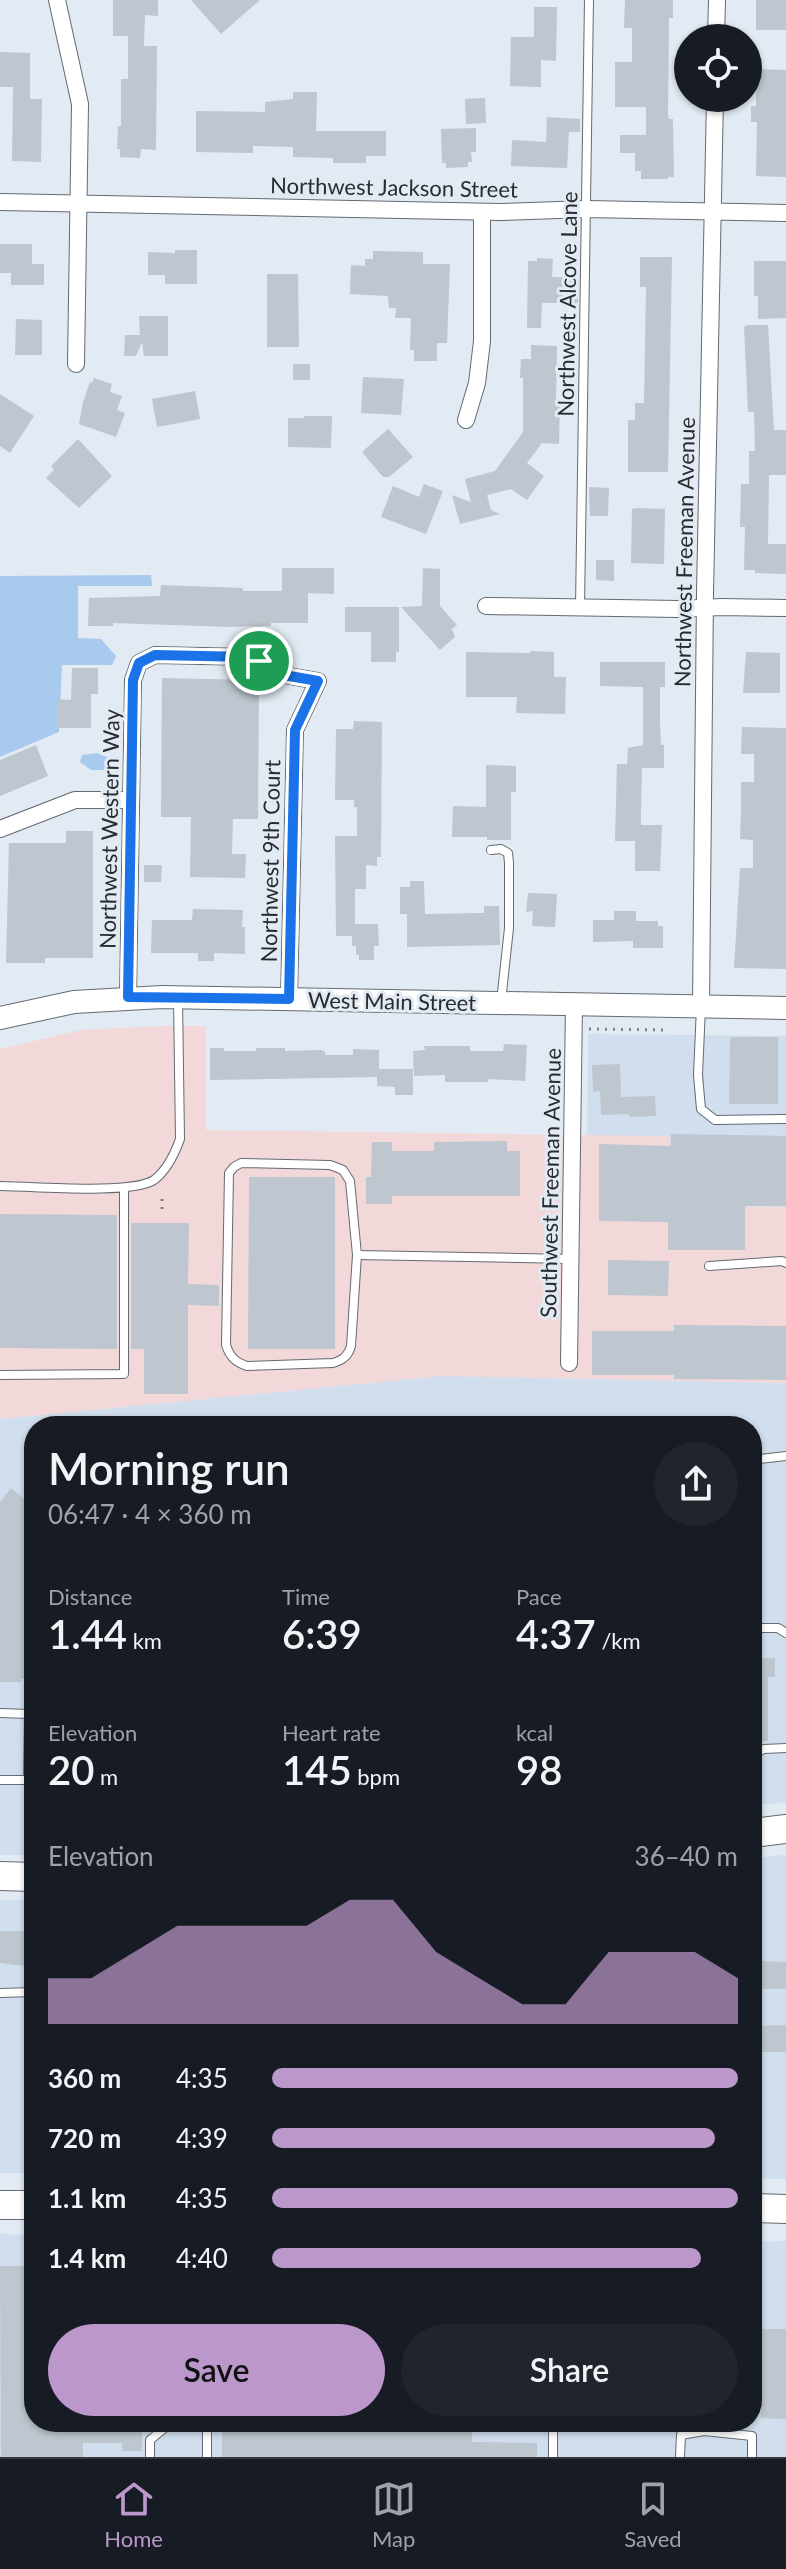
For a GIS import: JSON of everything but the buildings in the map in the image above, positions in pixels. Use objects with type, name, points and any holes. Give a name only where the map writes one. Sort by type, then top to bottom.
[{"type":"highway","points":[[762,1832],[786,1829]]},
{"type":"highway","points":[[0,1876],[24,1877]]},
{"type":"highway","points":[[0,2205],[24,2205]]},
{"type":"highway","points":[[762,2208],[786,2209]]},
{"type":"street","points":[[57,0],[80,104],[76,364]]},
{"type":"street","points":[[716,24],[717,0]]},
{"type":"street","name":"Northwest Freeman Avenue","points":[[701,1006],[715,112]]},
{"type":"street","name":"Northwest Jackson Street","points":[[0,202],[482,212],[587,209],[786,213]]},
{"type":"street","points":[[466,420],[477,383],[482,341],[482,212]]},
{"type":"street","points":[[486,606],[786,608]]},
{"type":"street","name":"Northwest 9th Court","points":[[139,663],[155,655],[249,657],[278,674],[318,681],[295,730],[289,999]]},
{"type":"street","name":"Northwest Western Way","points":[[128,997],[133,680],[139,663]]},
{"type":"street","points":[[0,829],[75,800],[131,800]]},
{"type":"street","name":"West Main Street","points":[[0,1018],[74,1002],[128,997],[786,1008]]},
{"type":"street","name":"Southwest Freeman Avenue","points":[[569,1363],[574,1004]]},
{"type":"lane","name":"Northwest Alcove Lane","points":[[580,608],[589,0]]},
{"type":"lane","points":[[491,850],[501,849],[508,853],[509,863],[509,928],[501,1003]]},
{"type":"lane","points":[[0,1186],[124,1188],[153,1180],[174,1155],[180,1139],[178,997]]},
{"type":"lane","points":[[701,1006],[698,1075],[701,1109],[715,1120],[786,1119]]},
{"type":"lane","points":[[241,1163],[330,1165],[343,1170],[350,1181],[357,1255],[351,1346],[348,1355],[341,1361],[247,1366],[237,1363],[230,1356],[226,1345],[229,1173],[234,1167],[241,1163]]},
{"type":"lane","points":[[0,1375],[124,1374],[124,1188]]},
{"type":"lane","points":[[357,1255],[571,1259]]},
{"type":"lane","points":[[709,1266],[786,1263]]},
{"type":"lane","points":[[762,1459],[786,1456]]},
{"type":"lane","points":[[762,1628],[778,1628],[786,1633]]},
{"type":"lane","points":[[0,1713],[24,1714]]},
{"type":"lane","points":[[762,1750],[786,1748]]},
{"type":"lane","points":[[0,1780],[24,1780]]},
{"type":"lane","points":[[0,1993],[24,1992]]},
{"type":"lane","points":[[150,2457],[150,2440],[160,2432]]},
{"type":"lane","points":[[207,2432],[207,2457]]},
{"type":"lane","points":[[553,2432],[553,2457]]},
{"type":"lane","points":[[680,2457],[681,2435],[698,2432]]},
{"type":"lane","points":[[714,2432],[752,2436],[752,2457]]},
{"type":"path","points":[[585,1028],[669,1030]]},
{"type":"path","points":[[162,1199],[162,1215]]},
{"type":"shaded area","points":[[151,575],[152,586],[78,586],[78,638],[101,639],[116,656],[112,665],[62,665],[59,732],[0,757],[0,576]]},
{"type":"shaded area","points":[[97,753],[107,757],[109,770],[91,770],[80,762],[82,755]]},
{"type":"shaded area","points":[[206,1026],[206,1130],[670,1136],[670,1206],[786,1207],[786,1383],[442,1376],[0,1419],[0,1049],[81,1030]]},
{"type":"shaded area","points":[[588,1034],[786,1036],[786,1207],[670,1206],[587,1135]]},
{"type":"shaded area","points":[[442,1376],[786,1383],[786,1802],[762,1805],[762,1416],[31,1416]]},
{"type":"shaded area","points":[[24,1417],[24,1855],[0,1855],[0,1419]]},
{"type":"shaded area","points":[[786,1855],[786,2179],[762,2179],[762,1857]]},
{"type":"shaded area","points":[[0,1900],[24,1900],[24,2173],[0,2173]]},
{"type":"shaded area","points":[[0,2234],[24,2235],[24,2432],[762,2432],[762,2242],[786,2241],[786,2457],[0,2457]]},
{"type":"route","points":[[155,655],[249,657],[259,661],[278,674],[318,681],[295,730],[289,999],[128,997],[133,680],[139,663],[155,655]]}]
